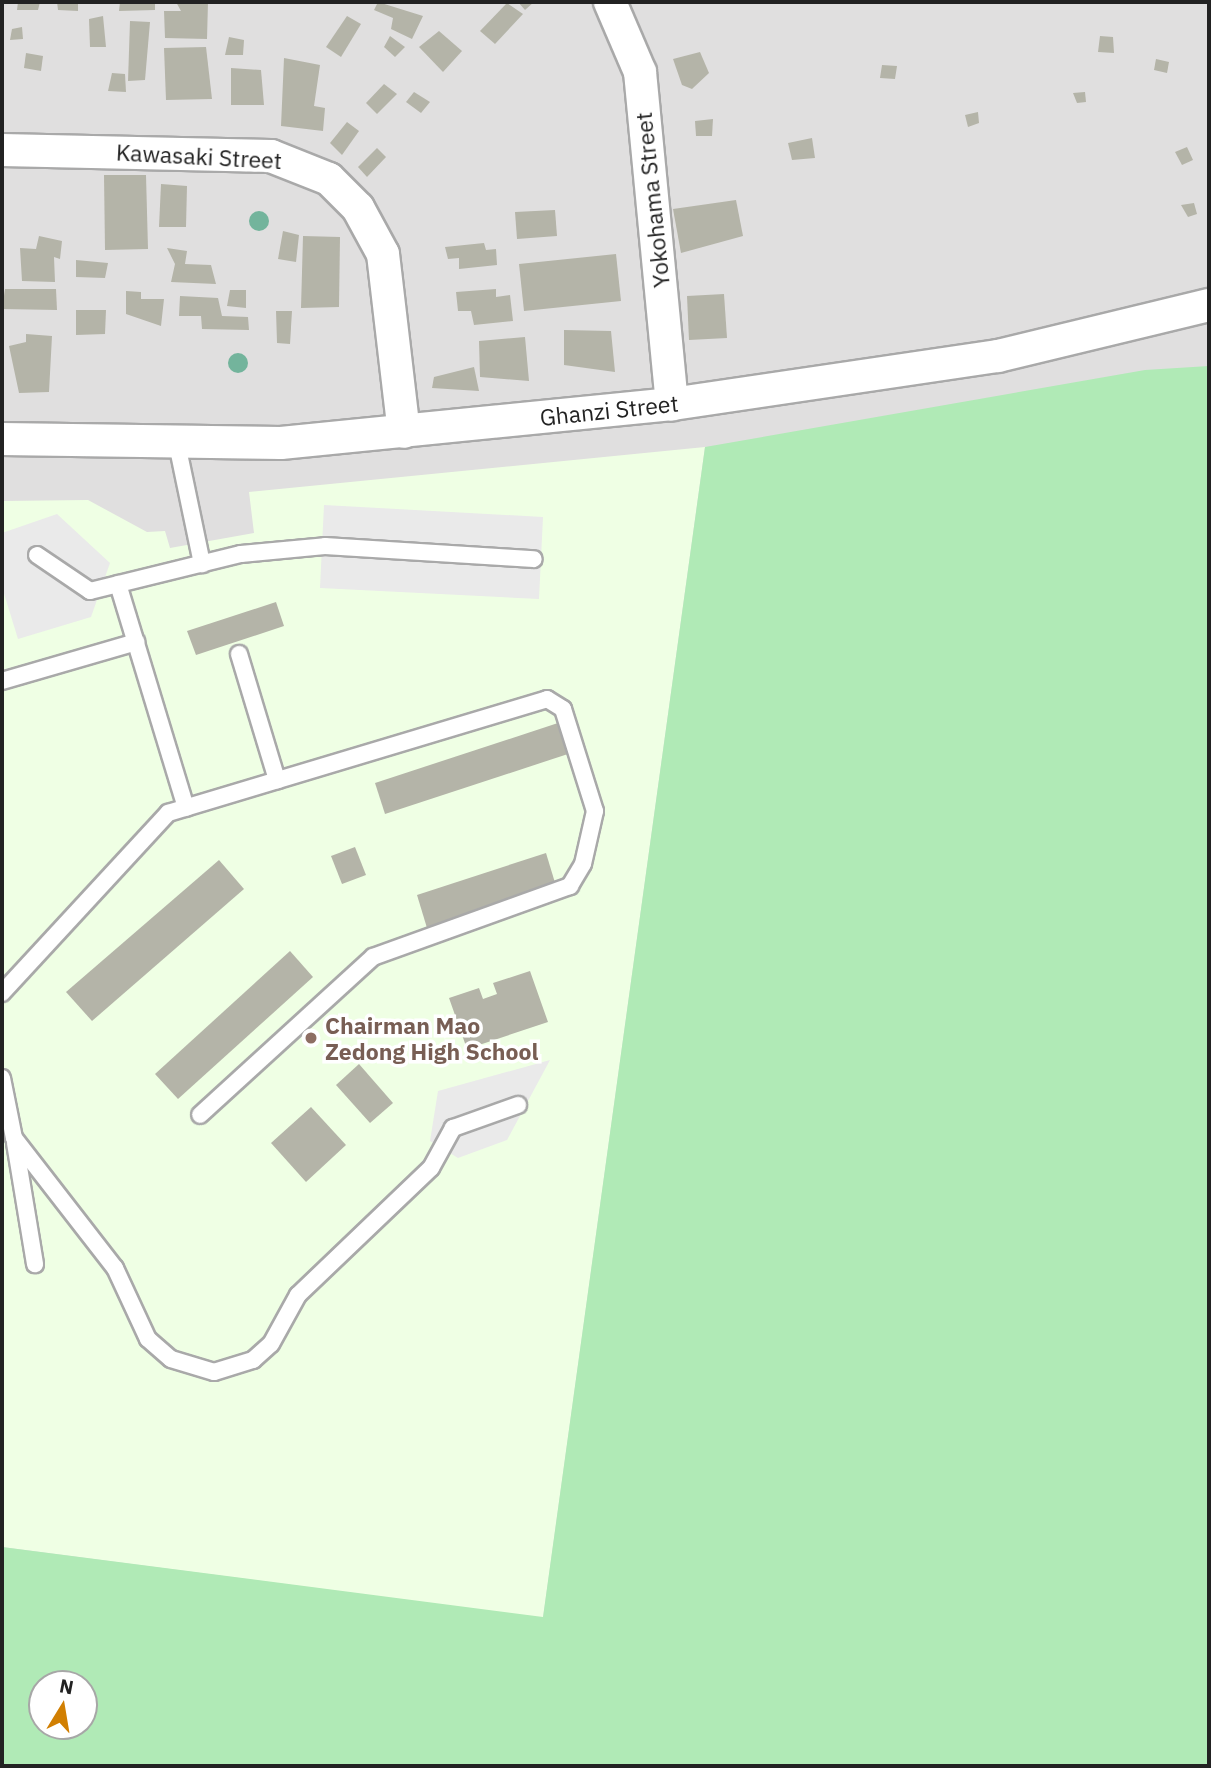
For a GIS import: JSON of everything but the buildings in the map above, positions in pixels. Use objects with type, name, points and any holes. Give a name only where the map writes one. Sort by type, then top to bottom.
[{"type":"street","name":"Yokohama Street","points":[[610,2],[640,72],[672,404]]},
{"type":"street","name":"Kawasaki Street","points":[[2,150],[271,156],[329,179],[358,208],[383,254],[404,432]]},
{"type":"street","name":"Ghanzi Street","points":[[2,439],[177,444],[281,443],[672,404],[998,356],[1209,305]]},
{"type":"lane","points":[[177,444],[202,564]]},
{"type":"lane","points":[[37,555],[90,591],[202,564],[325,546],[534,559]]},
{"type":"lane","points":[[118,584],[186,808]]},
{"type":"lane","points":[[2,681],[136,642]]},
{"type":"lane","points":[[239,654],[277,780]]},
{"type":"lane","points":[[2,993],[168,813],[547,699],[563,709],[595,811],[583,864],[570,886],[373,957],[200,1115]]},
{"type":"lane","points":[[2,1078],[35,1264]]},
{"type":"lane","points":[[14,1138],[115,1268],[148,1339],[171,1359],[214,1372],[253,1360],[271,1344],[298,1295],[431,1168],[453,1128],[518,1105]]},
{"type":"shaded area","points":[[2,2],[1209,2],[1209,1766],[2,1766]]},
{"type":"shaded area","name":"Chairman Mao Zedong High School","points":[[705,447],[543,1618],[2,1547],[2,501],[88,500],[147,532],[165,531],[170,548],[254,533],[249,492]]},
{"type":"shaded area","points":[[324,505],[543,517],[539,599],[320,588]]},
{"type":"shaded area","points":[[57,514],[110,563],[91,617],[18,639],[2,587],[2,533]]},
{"type":"shaded area","points":[[550,1060],[507,1140],[458,1158],[430,1141],[438,1091]]},
{"type":"green space","points":[[1209,366],[1209,1766],[2,1766],[2,1547],[543,1617],[705,447],[1145,370]]},
{"type":"place","name":"Chairman Mao Zedong High School","points":[[311,1038]]}]
